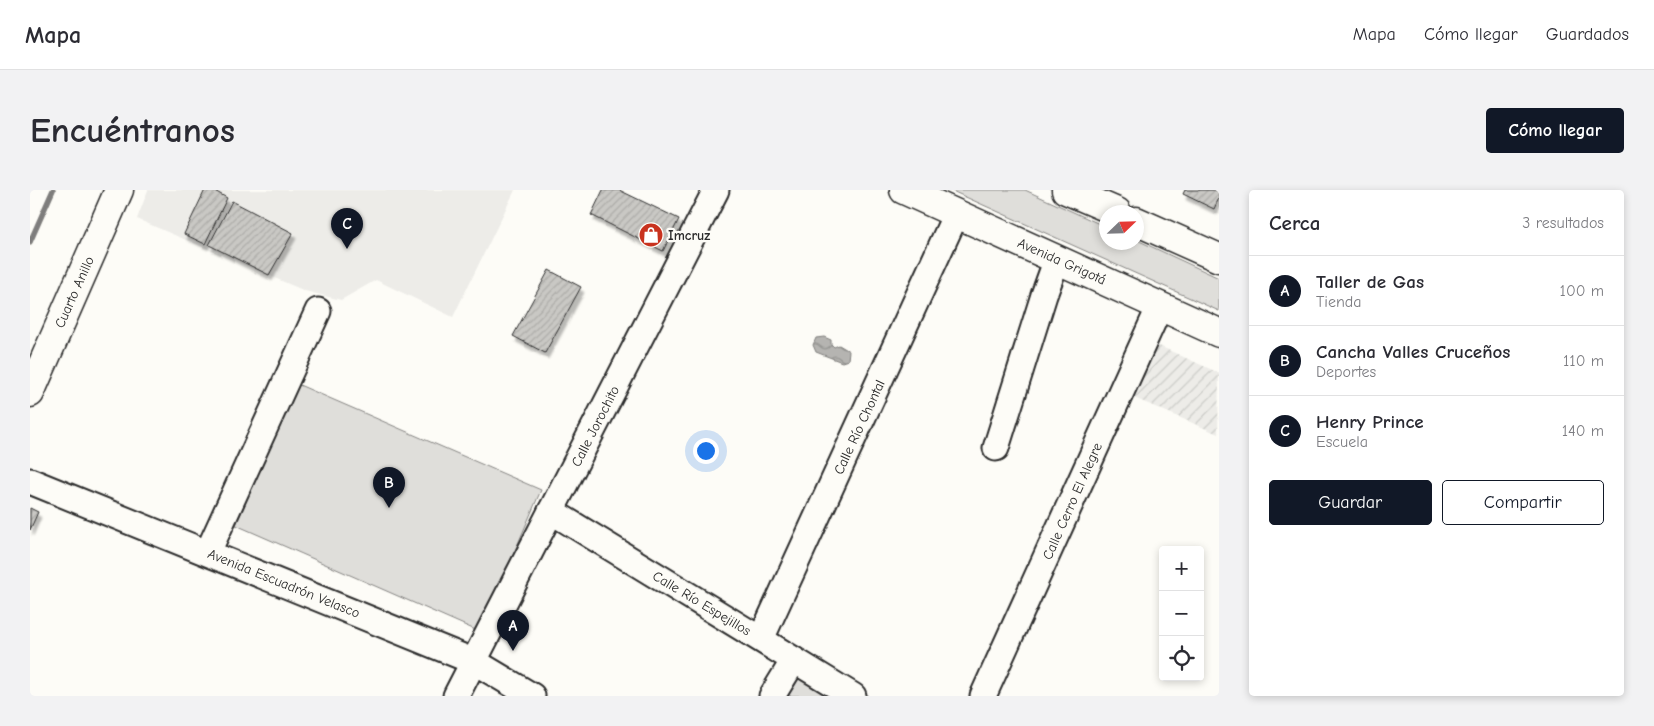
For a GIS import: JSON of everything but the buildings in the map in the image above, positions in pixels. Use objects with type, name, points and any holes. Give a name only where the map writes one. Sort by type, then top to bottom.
[{"type":"main road","name":"Cuarto Anillo","points":[[30,393],[119,190]]},
{"type":"main road","name":"Avenida Grigotá","points":[[904,190],[1219,333]]},
{"type":"main road","points":[[1066,190],[1101,205]]},
{"type":"main road","points":[[1144,225],[1219,258]]},
{"type":"street","name":"Calle Jorochito","points":[[456,696],[716,190]]},
{"type":"street","name":"Calle Río Chontal","points":[[761,639],[956,214]]},
{"type":"street","points":[[996,448],[1044,295],[1057,260]]},
{"type":"street","name":"Calle Cerro El Alegre","points":[[983,696],[1160,306]]},
{"type":"street","points":[[208,552],[318,311]]},
{"type":"street","name":"Avenida Escuadrón Velasco","points":[[30,481],[475,662],[532,696]]},
{"type":"street","name":"Calle Río Espejillos","points":[[551,511],[853,696]]},
{"type":"street","points":[[772,696],[794,660]]},
{"type":"shaded area","points":[[148,190],[515,190],[453,317],[376,280],[341,300],[305,291],[137,219]]},
{"type":"shaded area","points":[[950,190],[1025,190],[1099,224],[1099,250],[1144,250],[1144,243],[1219,278],[1219,311]]},
{"type":"shaded area","points":[[1155,344],[1219,373],[1218,434],[1132,397]]},
{"type":"shaded area","points":[[297,384],[541,490],[480,632],[236,525]]},
{"type":"shaded area","points":[[794,670],[834,696],[779,696]]},
{"type":"water","points":[[824,337],[831,340],[831,344],[834,347],[839,345],[849,351],[848,360],[842,362],[816,352],[813,345],[816,338]]},
{"type":"waterway","points":[[30,242],[53,190]]},
{"type":"place","name":"Imcruz","points":[[651,235]]},
{"type":"place","name":"Henry Prince","points":[[347,249]]},
{"type":"place","name":"Cancha Valles Cruceños","points":[[389,508]]},
{"type":"place","name":"Taller de Gas","points":[[513,651]]}]
